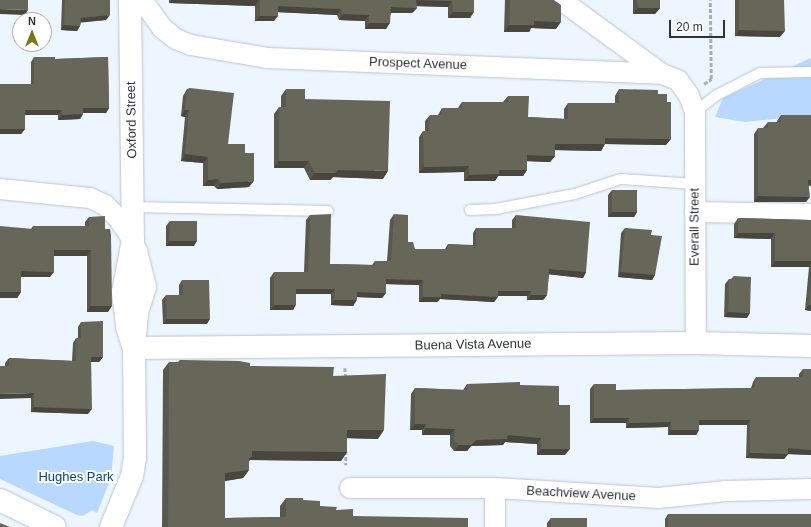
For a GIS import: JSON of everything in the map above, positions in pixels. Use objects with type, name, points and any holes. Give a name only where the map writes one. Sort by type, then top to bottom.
[{"type":"street","name":"Oxford Street","points":[[111,527],[128,489],[135,458],[134,348],[137,312],[145,288],[133,240],[130,0]]},
{"type":"street","name":"Prospect Avenue","points":[[142,0],[162,28],[176,39],[191,45],[267,58],[662,74],[678,80],[689,96],[694,112]]},
{"type":"street","points":[[561,0],[662,74]]},
{"type":"street","name":"Everall Street","points":[[694,112],[696,342]]},
{"type":"street","points":[[0,189],[90,198],[105,205],[118,218],[133,240]]},
{"type":"street","points":[[695,212],[811,214]]},
{"type":"street","name":"Buena Vista Avenue","points":[[134,348],[696,342],[811,346]]},
{"type":"street","name":"Beachview Avenue","points":[[350,488],[495,488],[658,498],[726,491],[811,489]]},
{"type":"street","points":[[495,488],[495,527]]},
{"type":"street","points":[[0,500],[55,527]]},
{"type":"lane","points":[[694,112],[717,95],[760,73],[811,72]]},
{"type":"lane","points":[[470,210],[496,209],[575,194],[621,179],[695,184]]},
{"type":"lane","points":[[133,207],[328,211]]},
{"type":"path","points":[[710,0],[711,79]]},
{"type":"path","points":[[346,368],[346,384]]},
{"type":"path","points":[[346,443],[346,465]]},
{"type":"green space","points":[[811,58],[811,115],[745,122],[715,117],[723,98]]},
{"type":"green space","name":"Hughes Park","points":[[93,441],[114,446],[111,478],[97,513],[92,510],[83,516],[77,515],[0,479],[0,456]]},
{"type":"building","points":[[0,0],[28,0],[28,10],[0,9]]},
{"type":"building","points":[[65,0],[110,0],[110,15],[81,18],[80,26],[64,25]]},
{"type":"building","points":[[260,0],[416,0],[417,8],[391,7],[390,23],[369,23],[369,15],[343,14],[341,9],[278,6],[278,16],[260,16]]},
{"type":"building","points":[[416,0],[474,0],[474,12],[453,12],[452,1]]},
{"type":"building","points":[[510,0],[554,0],[561,5],[561,22],[534,21],[534,25],[509,25]]},
{"type":"building","points":[[637,0],[660,0],[660,8],[638,8]]},
{"type":"building","points":[[739,0],[784,0],[785,31],[739,30]]},
{"type":"building","points":[[34,57],[55,57],[55,59],[108,57],[109,108],[83,108],[83,114],[62,115],[62,110],[25,110],[25,129],[0,129],[0,84],[34,84]]},
{"type":"building","points":[[190,88],[234,93],[228,144],[245,144],[245,153],[254,153],[254,181],[221,183],[218,179],[208,180],[208,157],[185,154],[189,110],[185,110],[187,89]]},
{"type":"building","points":[[286,89],[305,89],[305,99],[390,101],[388,171],[338,170],[335,173],[315,173],[309,161],[279,161],[279,107],[286,107]]},
{"type":"building","points":[[619,89],[658,90],[658,94],[667,94],[667,102],[671,102],[671,139],[605,138],[605,144],[555,144],[555,156],[527,155],[527,170],[499,170],[499,174],[469,175],[469,166],[424,167],[423,131],[429,131],[430,115],[442,115],[442,108],[462,108],[462,102],[508,102],[508,96],[529,96],[528,117],[568,119],[568,103],[619,103]]},
{"type":"building","points":[[781,115],[811,115],[811,180],[808,180],[810,197],[758,196],[758,128],[768,128],[768,122],[781,122]]},
{"type":"building","points":[[612,190],[637,190],[637,212],[612,212]]},
{"type":"building","points":[[331,214],[330,264],[375,265],[375,261],[391,261],[394,214],[408,215],[408,242],[413,242],[415,249],[448,249],[448,244],[476,246],[476,228],[516,228],[516,215],[590,222],[586,272],[549,269],[547,295],[531,295],[531,291],[498,291],[498,297],[441,294],[441,297],[423,297],[423,280],[386,279],[386,293],[357,292],[357,300],[334,300],[335,289],[296,289],[296,305],[274,305],[274,272],[308,272],[310,215]]},
{"type":"building","points":[[105,216],[105,229],[110,229],[111,235],[112,306],[91,306],[91,250],[54,250],[54,272],[21,271],[21,292],[0,292],[0,226],[33,229],[33,226],[89,226],[89,217]]},
{"type":"building","points":[[738,218],[811,220],[811,261],[775,261],[775,233],[738,233]]},
{"type":"building","points":[[170,221],[197,221],[197,241],[169,241]]},
{"type":"building","points":[[625,228],[652,230],[651,235],[662,236],[655,275],[621,272]]},
{"type":"building","points":[[734,276],[751,277],[750,313],[728,312],[729,279],[734,279]]},
{"type":"building","points":[[182,280],[209,280],[210,319],[167,319],[166,295],[183,295]]},
{"type":"building","points":[[811,282],[811,305],[809,305]]},
{"type":"building","points":[[103,321],[103,357],[91,357],[92,409],[34,407],[34,393],[0,394],[0,366],[9,366],[9,358],[76,361],[76,338],[81,338],[81,322]]},
{"type":"building","points":[[180,360],[239,361],[250,363],[250,366],[334,367],[333,376],[386,374],[384,430],[347,430],[347,452],[252,451],[252,457],[249,458],[249,470],[225,473],[225,518],[286,517],[286,498],[303,498],[303,500],[320,501],[320,506],[337,507],[336,510],[353,509],[353,516],[468,518],[468,527],[168,527],[169,362],[180,362]]},
{"type":"building","points":[[803,369],[811,369],[811,450],[788,448],[788,454],[750,453],[750,420],[699,420],[699,430],[671,430],[671,422],[629,423],[629,418],[594,418],[594,384],[616,384],[616,390],[754,388],[756,377],[803,377]]},
{"type":"building","points":[[520,382],[520,385],[559,386],[559,405],[570,405],[570,449],[541,449],[541,438],[508,435],[507,439],[476,440],[471,445],[459,445],[454,440],[455,429],[426,428],[426,424],[415,424],[415,388],[467,390],[467,384]]},
{"type":"building","points":[[668,514],[811,514],[811,527],[668,527]]},
{"type":"building","points":[[551,518],[587,518],[587,527],[551,527]]},
{"type":"building","points":[[0,523],[10,527],[0,527]]}]
